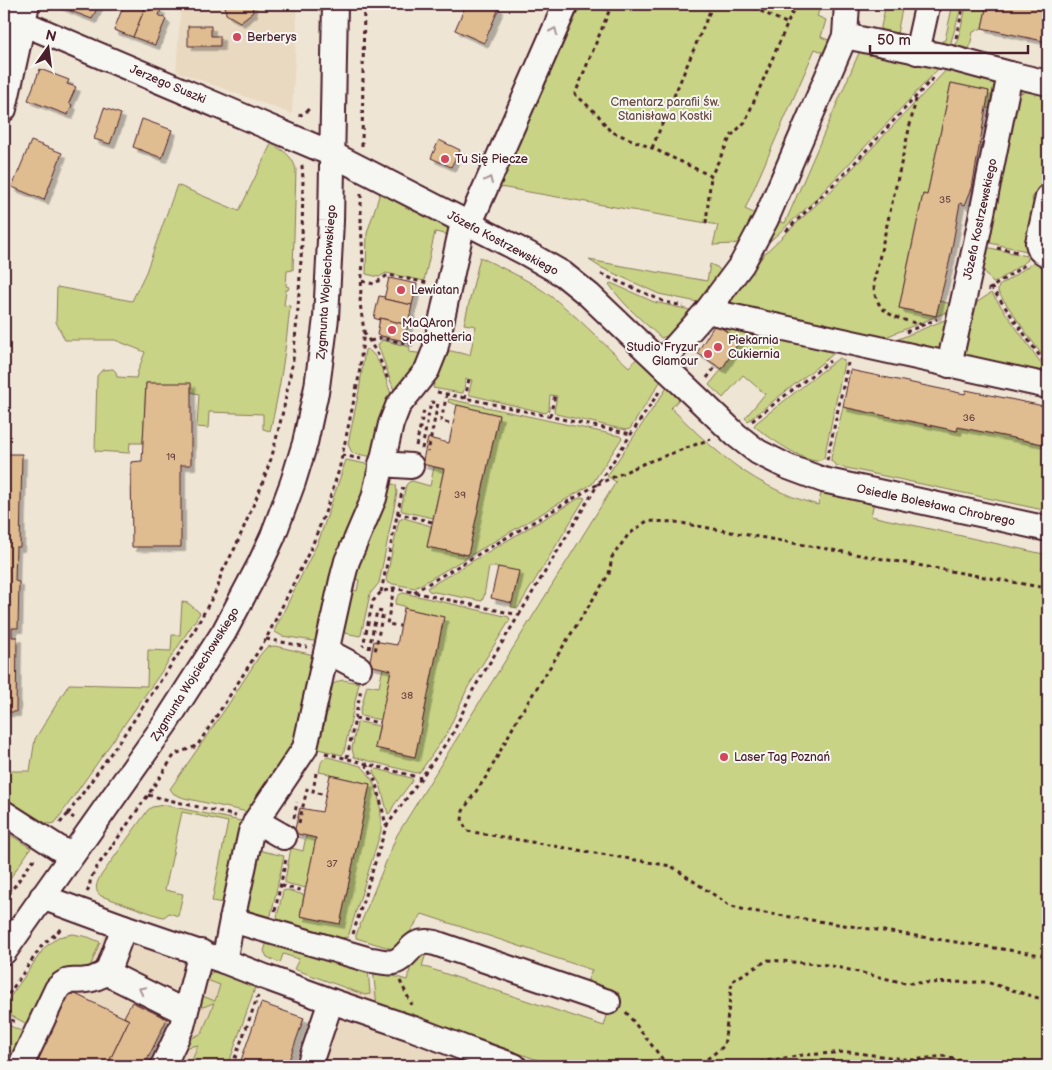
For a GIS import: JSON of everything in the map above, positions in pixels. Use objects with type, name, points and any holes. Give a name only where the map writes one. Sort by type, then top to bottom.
[{"type":"street","name":"Zygmunta Wojciechowskiego","points":[[4,952],[162,728],[224,632],[260,564],[296,475],[317,387],[328,281],[335,4]]},
{"type":"street","points":[[224,961],[251,832],[256,821],[305,748],[345,570],[374,498],[390,424],[398,406],[427,370],[434,350],[448,287],[466,223],[566,4]]},
{"type":"street","points":[[661,363],[707,311],[742,264],[766,219],[845,36],[847,4]]},
{"type":"street","points":[[917,52],[927,7]]},
{"type":"street","name":"Jerzego Suszki","points":[[18,14],[332,154]]},
{"type":"street","points":[[4,109],[18,14]]},
{"type":"street","points":[[845,36],[951,58],[1048,83]]},
{"type":"street","name":"Józefa Kostrzewskiego","points":[[949,364],[976,243],[1010,74]]},
{"type":"street","name":"Józefa Kostrzewskiego","points":[[332,154],[362,162],[466,223],[563,274],[589,295],[732,430],[758,452],[788,467],[823,480]]},
{"type":"street","points":[[1038,260],[1040,250],[1038,243],[1048,197]]},
{"type":"street","points":[[707,311],[1048,386]]},
{"type":"street","points":[[381,464],[420,459]]},
{"type":"street","name":"Osiedle Bolesława Chrobrego","points":[[823,480],[1048,529]]},
{"type":"street","points":[[327,651],[367,660]]},
{"type":"street","points":[[4,813],[71,856]]},
{"type":"street","points":[[256,821],[291,836]]},
{"type":"street","points":[[42,897],[124,927],[201,952],[264,977],[514,1066]]},
{"type":"street","points":[[232,920],[370,960],[396,961],[414,945],[425,941],[608,1002]]},
{"type":"street","points":[[107,973],[124,927]]},
{"type":"street","points":[[163,1066],[182,1026],[201,952]]},
{"type":"street","points":[[23,1066],[22,1063],[57,989],[63,983],[72,980],[88,980],[107,973],[185,1012]]},
{"type":"street","points":[[309,1066],[331,1001]]},
{"type":"path","points":[[113,845],[176,754],[197,746],[266,639],[312,546],[339,470],[359,376],[364,331],[360,303],[363,261],[361,222],[364,4]]},
{"type":"path","points":[[612,4],[575,94],[598,115],[610,131],[712,176]]},
{"type":"path","points":[[652,148],[713,4]]},
{"type":"path","points":[[746,4],[788,24]]},
{"type":"path","points":[[706,223],[712,176],[730,136],[744,122],[796,4]]},
{"type":"path","points":[[784,233],[848,169],[951,58],[964,4]]},
{"type":"path","points":[[917,96],[874,281],[875,297],[882,309],[896,318],[924,325]]},
{"type":"path","points":[[293,118],[307,111],[311,103]]},
{"type":"path","points":[[68,814],[194,631],[213,598],[222,574],[236,548],[255,504],[272,456],[293,360],[298,309],[302,221]]},
{"type":"path","points":[[976,243],[1018,252]]},
{"type":"path","points":[[1038,260],[992,288],[1048,368]]},
{"type":"path","points":[[362,281],[374,284],[388,275],[448,287]]},
{"type":"path","points":[[905,332],[961,309]]},
{"type":"path","points":[[364,331],[378,354],[398,406]]},
{"type":"path","points":[[370,341],[381,338],[434,350]]},
{"type":"path","points":[[413,592],[598,484],[645,463],[746,426],[852,343]]},
{"type":"path","points":[[823,480],[852,343]]},
{"type":"path","points":[[703,385],[716,366]]},
{"type":"path","points":[[465,399],[469,379]]},
{"type":"path","points":[[414,387],[631,434]]},
{"type":"path","points":[[350,940],[386,827],[452,735],[473,690],[598,484],[661,389]]},
{"type":"path","points":[[447,394],[440,422],[453,424]]},
{"type":"path","points":[[550,416],[555,396]]},
{"type":"path","points":[[431,402],[438,403],[430,439],[430,450],[420,459],[431,402]]},
{"type":"path","points":[[432,522],[397,513],[381,592],[394,588],[519,615]]},
{"type":"path","points":[[1048,590],[1046,588],[675,522],[647,521],[628,535],[612,558],[609,574],[520,716],[488,774],[463,811],[462,821],[467,831],[671,866],[729,905],[745,910],[1048,956]]},
{"type":"path","points":[[394,588],[387,624],[400,626]]},
{"type":"path","points":[[377,611],[383,612],[377,641],[377,651],[367,660],[377,611]]},
{"type":"path","points":[[266,639],[327,651]]},
{"type":"path","points":[[355,718],[380,723]]},
{"type":"path","points":[[305,748],[421,778]]},
{"type":"path","points":[[366,763],[377,784],[386,827]]},
{"type":"path","points":[[317,769],[313,792],[326,795]]},
{"type":"path","points":[[291,836],[303,818],[302,809],[309,780]]},
{"type":"path","points":[[148,795],[256,821]]},
{"type":"path","points":[[274,913],[298,797]]},
{"type":"path","points":[[4,901],[34,858]]},
{"type":"path","points":[[281,886],[305,891]]},
{"type":"path","points":[[707,1059],[724,1046],[732,981],[768,960],[828,965],[906,982],[986,982],[1048,1001]]},
{"type":"path","points":[[392,962],[425,1033]]},
{"type":"path","points":[[232,1066],[264,977]]},
{"type":"path","points":[[4,1000],[18,979]]},
{"type":"path","points":[[608,1002],[623,1008],[669,1066]]},
{"type":"path","points":[[736,1066],[803,1055],[848,1052],[912,1060],[944,1056],[979,1066]]},
{"type":"path","points":[[912,1060],[916,1066]]},
{"type":"path","points":[[1027,1066],[1048,1063]]},
{"type":"shaded area","name":"Berberys","points":[[181,4],[298,4],[292,114],[176,71]]},
{"type":"shaded area","points":[[106,933],[223,976],[191,1066],[22,1066]]},
{"type":"shaded area","points":[[348,980],[575,1066],[321,1066]]},
{"type":"green space","name":"Cmentarz parafii św. Stanisława Kostki","points":[[581,4],[822,4],[817,16],[826,20],[821,37],[834,42],[828,54],[815,49],[745,209],[758,215],[745,240],[734,244],[713,245],[718,225],[500,187]]},
{"type":"green space","points":[[886,4],[903,4],[896,39],[860,33],[862,27],[880,31]]},
{"type":"green space","points":[[954,4],[962,4],[949,49],[940,51],[942,41],[945,40]]},
{"type":"green space","points":[[967,4],[987,4],[982,28],[973,32],[968,56],[955,50]]},
{"type":"green space","points":[[862,46],[940,67],[813,202],[766,243],[773,220],[785,223]]},
{"type":"green space","points":[[951,65],[998,81],[992,109],[986,108],[989,91],[951,83],[927,195],[923,194],[899,308],[936,316],[939,301],[952,304],[954,309],[871,343],[729,305],[764,254],[834,188]]},
{"type":"green space","points":[[1029,91],[1048,97],[1048,167],[1042,198],[1033,196],[1032,201],[1041,203],[1031,252],[981,241],[1017,95]]},
{"type":"green space","points":[[271,144],[279,148],[292,160],[296,169],[293,270],[287,271],[286,286],[289,287],[286,290],[284,305],[290,306],[287,337],[270,431],[263,429],[263,414],[209,412],[208,428],[197,427],[199,394],[191,392],[191,384],[146,383],[143,443],[130,443],[129,453],[95,451],[97,376],[102,370],[113,369],[117,377],[136,378],[145,352],[115,340],[65,340],[56,322],[57,287],[132,301],[146,272],[177,185],[239,211]]},
{"type":"green space","points":[[380,193],[385,193],[446,223],[450,235],[435,232],[424,281],[386,273],[379,277],[366,274],[367,233]]},
{"type":"green space","points":[[981,246],[1027,256],[1028,260],[993,283],[977,261]]},
{"type":"green space","points":[[480,257],[521,278],[556,300],[629,367],[639,356],[662,379],[630,429],[626,430],[556,414],[554,411],[557,396],[550,395],[549,410],[546,413],[470,395],[472,380],[466,379],[463,393],[433,388],[441,349],[470,355],[476,326],[464,324]]},
{"type":"green space","points":[[589,260],[707,281],[710,264],[722,272],[702,303],[659,294]]},
{"type":"green space","points":[[1037,260],[1048,261],[1048,364],[998,292],[999,286]]},
{"type":"green space","points":[[611,283],[654,302],[690,310],[692,313],[675,331],[661,338],[621,299],[609,284]]},
{"type":"green space","points":[[991,293],[1048,373],[1048,381],[961,362],[967,309]]},
{"type":"green space","points":[[947,319],[946,351],[879,347]]},
{"type":"green space","points":[[715,324],[837,351],[748,421],[745,418],[765,394],[743,375],[723,398],[709,385],[722,369],[740,340]]},
{"type":"green space","points":[[382,340],[410,347],[409,352],[425,354],[396,396],[378,345]]},
{"type":"green space","points":[[367,349],[380,364],[393,400],[373,457],[352,453],[348,444],[365,350]]},
{"type":"green space","points":[[839,358],[844,360],[844,363],[824,458],[817,461],[803,457],[767,436],[754,426],[756,423]]},
{"type":"green space","points":[[668,386],[682,396],[671,408],[715,450],[755,479],[792,497],[818,505],[822,490],[874,502],[871,516],[1048,555],[1048,1066],[555,1066],[427,1021],[377,1006],[373,970],[407,980],[413,959],[427,951],[422,966],[604,1026],[614,992],[586,984],[592,970],[422,914],[400,947],[393,949],[356,938],[356,935],[397,835],[616,482],[607,476]]},
{"type":"green space","points":[[449,399],[620,436],[622,438],[592,484],[415,588],[388,583],[386,580],[399,520],[404,518],[431,526],[427,547],[468,555],[499,415],[457,405],[448,402]]},
{"type":"green space","points":[[843,407],[957,431],[958,427],[1048,445],[1048,511],[837,466],[831,461],[831,458]]},
{"type":"green space","points":[[346,460],[371,465],[364,497],[320,642],[282,636],[275,632],[275,629],[319,540]]},
{"type":"green space","points":[[434,467],[444,469],[433,518],[402,511],[406,485],[412,481],[430,486]]},
{"type":"green space","points":[[389,485],[396,485],[397,493],[379,583],[370,594],[361,635],[340,632],[347,589],[357,591],[359,580],[350,578]]},
{"type":"green space","points":[[581,497],[585,498],[518,608],[511,607],[519,572],[498,567],[489,567],[482,601],[429,591],[427,588]]},
{"type":"green space","points":[[404,593],[509,617],[510,620],[468,687],[447,733],[420,772],[416,773],[354,757],[352,749],[357,723],[360,722],[379,726],[375,748],[415,757],[444,617],[404,608],[404,606],[395,604],[399,595]]},
{"type":"green space","points":[[182,602],[188,603],[200,613],[162,671],[55,823],[46,823],[4,799],[4,774],[8,771],[30,771],[35,739],[69,684],[147,686],[148,650],[171,651],[172,635],[180,635]]},
{"type":"green space","points":[[275,646],[314,655],[302,735],[252,813],[184,798],[174,794],[170,789],[260,655],[267,647]]},
{"type":"green space","points":[[383,668],[391,670],[381,720],[361,716],[360,713],[367,685],[379,687]]},
{"type":"green space","points":[[343,680],[359,683],[342,755],[314,748],[319,725],[324,726],[329,704],[324,703],[328,691],[332,685]]},
{"type":"green space","points":[[328,757],[361,766],[367,772],[376,788],[380,805],[381,823],[381,831],[348,937],[335,939],[278,920],[277,917],[283,891],[287,890],[304,895],[300,916],[340,924],[370,784],[319,772],[322,761]]},
{"type":"green space","points":[[377,769],[413,780],[388,814],[380,784],[374,774],[374,770]]},
{"type":"green space","points":[[164,805],[246,822],[228,904],[212,901],[228,822],[182,812],[165,890],[183,894],[178,916],[169,913],[164,917],[159,916],[101,896],[97,892],[100,877],[148,810],[152,807]]},
{"type":"green space","points":[[4,831],[31,848],[4,887]]},
{"type":"green space","points":[[306,836],[316,838],[306,888],[285,883],[285,880],[291,848],[303,851]]},
{"type":"green space","points":[[259,852],[284,856],[269,918],[241,909]]},
{"type":"green space","points":[[73,934],[100,942],[90,967],[31,1026],[4,1012],[4,1006],[44,948],[58,937]]},
{"type":"green space","points":[[268,938],[368,968],[370,994],[365,995],[294,969],[299,959],[283,954],[280,963],[267,957],[264,951]]},
{"type":"green space","points":[[217,971],[256,985],[228,1066],[190,1066],[198,1045],[188,1047],[186,1046],[186,1041],[202,1033],[214,1003],[204,1007],[198,1006],[200,995],[215,1001],[220,985],[207,980],[210,974]]},
{"type":"green space","points":[[4,1023],[23,1032],[15,1066],[4,1066]]},
{"type":"building","points":[[55,4],[74,4],[71,11]]},
{"type":"building","points":[[74,4],[99,4],[92,19],[71,11]]},
{"type":"building","points":[[124,4],[137,4],[145,8],[133,37],[114,30]]},
{"type":"building","points":[[225,4],[252,4],[253,12],[240,22],[226,14]]},
{"type":"building","points":[[461,4],[488,4],[499,8],[484,43],[455,30],[464,9],[459,7]]},
{"type":"building","points":[[987,4],[1048,4],[1048,42],[982,28]]},
{"type":"building","points":[[152,6],[161,10],[159,15],[166,19],[155,45],[133,37],[145,8],[150,11]]},
{"type":"building","points":[[188,26],[211,26],[211,36],[220,36],[220,46],[188,46]]},
{"type":"building","points":[[40,69],[69,80],[67,84],[76,87],[69,103],[72,105],[68,115],[28,100]]},
{"type":"building","points":[[951,83],[989,91],[972,188],[965,205],[960,203],[950,259],[936,316],[899,308],[923,194],[927,195]]},
{"type":"building","points":[[104,108],[121,114],[110,144],[94,139]]},
{"type":"building","points":[[142,119],[172,130],[162,158],[133,147]]},
{"type":"building","points":[[439,140],[460,150],[451,167],[431,158]]},
{"type":"building","points":[[31,141],[62,153],[44,200],[12,187]]},
{"type":"building","name":"Lewiatan","points":[[389,278],[417,284],[412,305],[384,299]]},
{"type":"building","points":[[379,296],[385,297],[384,299],[412,305],[408,325],[374,318]]},
{"type":"building","name":"MaQAron Spaghetteria","points":[[380,318],[408,325],[404,341],[377,335]]},
{"type":"building","name":"Piekarnia Cukiernia","points":[[715,324],[740,340],[722,369],[697,353]]},
{"type":"building","points":[[850,370],[965,394],[966,390],[1048,407],[1048,445],[958,427],[957,431],[843,407]]},
{"type":"building","points":[[146,383],[191,383],[191,465],[181,465],[181,547],[132,547],[131,462],[142,461]]},
{"type":"building","points":[[457,405],[499,415],[468,555],[427,547],[444,469],[422,464],[428,438],[449,443]]},
{"type":"building","points":[[4,454],[22,454],[20,547],[16,547],[15,581],[19,582],[18,628],[12,628],[12,637],[17,637],[16,712],[4,712]]},
{"type":"building","points":[[498,567],[519,571],[512,603],[491,598]]},
{"type":"building","points":[[404,608],[444,617],[415,757],[375,748],[391,670],[369,665],[374,641],[397,645]]},
{"type":"building","points":[[330,775],[370,784],[340,924],[300,916],[316,838],[294,833],[300,808],[322,812]]},
{"type":"building","points":[[67,990],[129,1020],[107,1066],[45,1066],[32,1060]]},
{"type":"building","points":[[132,1002],[167,1019],[144,1066],[107,1066],[129,1020],[124,1017]]},
{"type":"building","points":[[261,1003],[304,1018],[287,1066],[239,1066]]},
{"type":"place","name":"Berberys","points":[[237,37]]},
{"type":"place","name":"Tu Się Piecze","points":[[445,159]]},
{"type":"place","name":"Lewiatan","points":[[401,290]]},
{"type":"place","name":"MaQAron Spaghetteria","points":[[392,330]]},
{"type":"place","name":"Piekarnia Cukiernia","points":[[718,347]]},
{"type":"place","name":"Studio Fryzur Glamour","points":[[708,354]]},
{"type":"place","name":"Laser Tag Poznań","points":[[724,757]]}]
